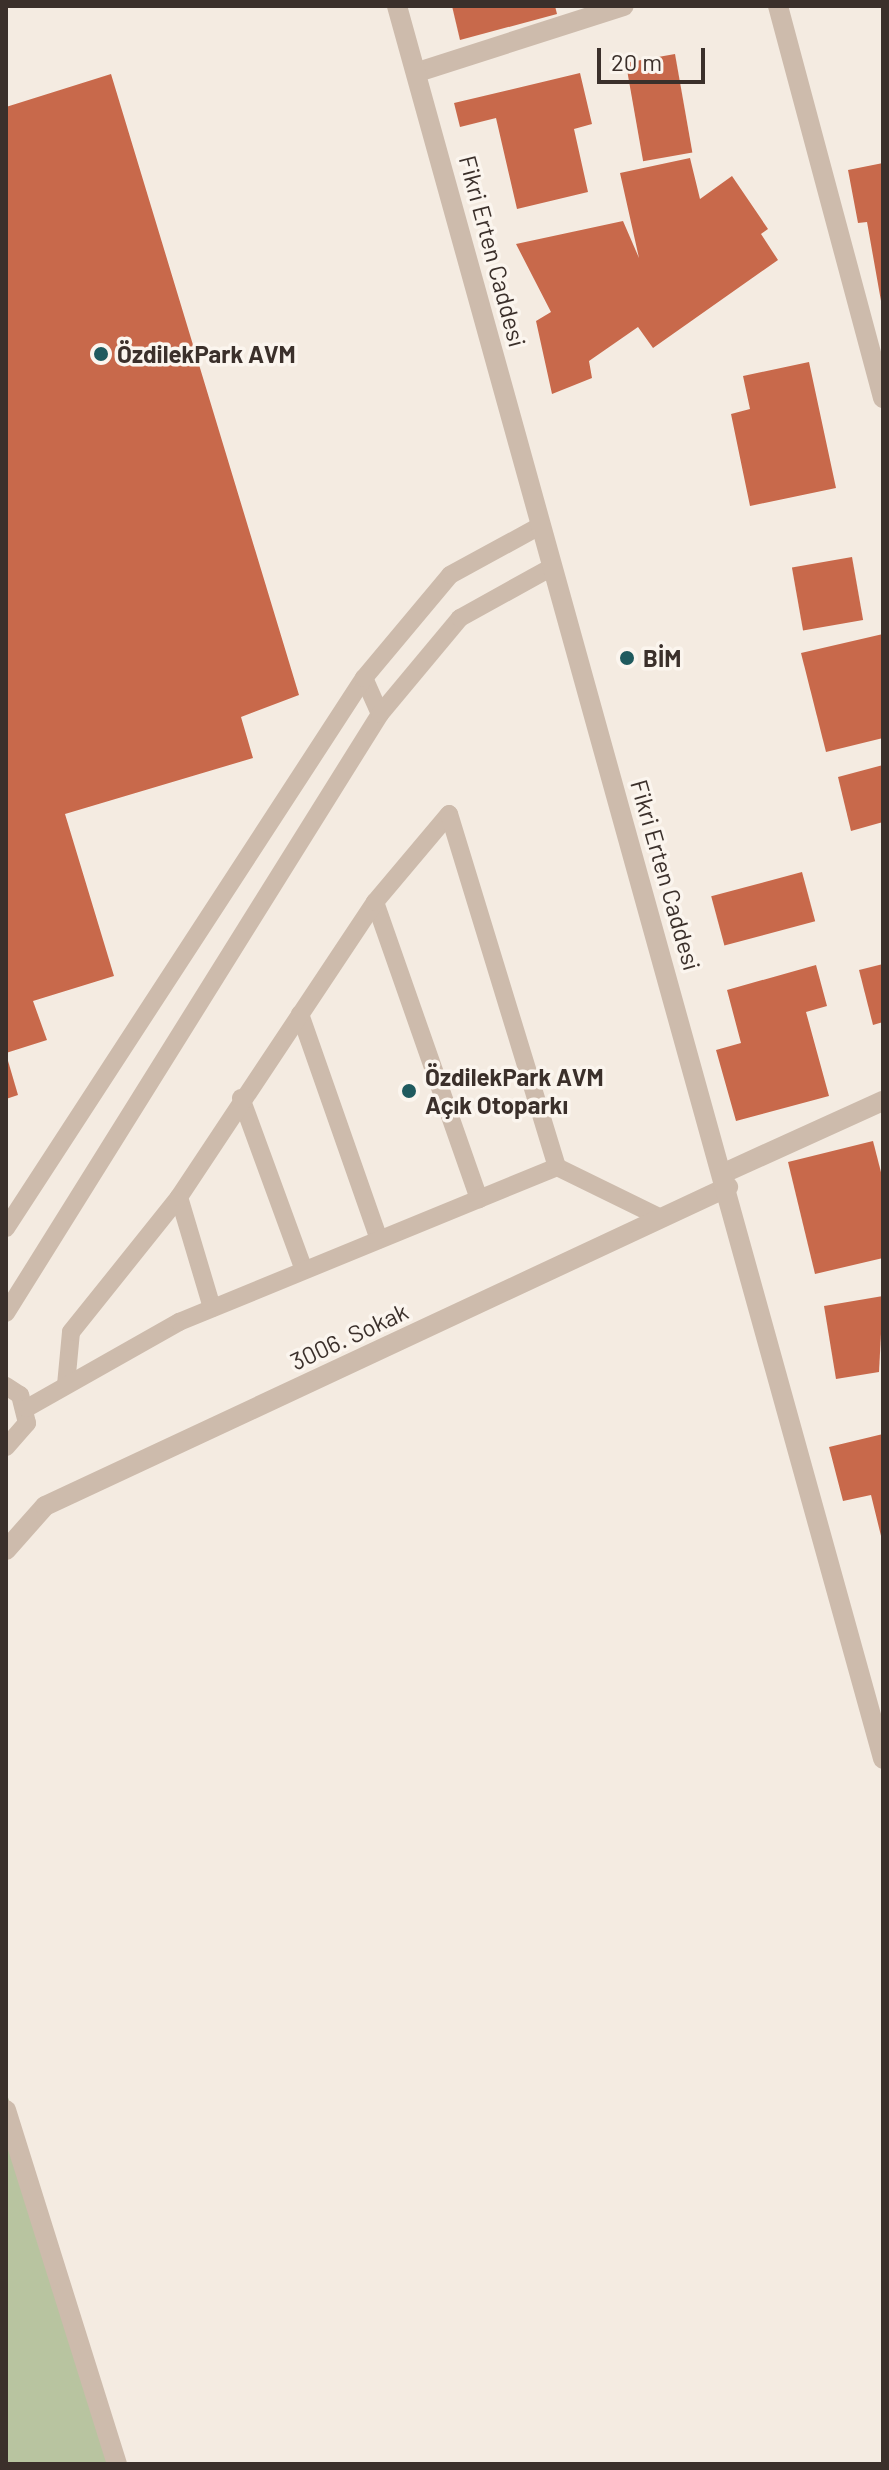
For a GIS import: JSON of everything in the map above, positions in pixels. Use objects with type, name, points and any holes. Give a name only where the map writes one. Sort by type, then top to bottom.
[{"type":"street","name":"Fikri Erten Caddesi","points":[[397,6],[418,72],[540,526],[726,1180],[883,1759]]},
{"type":"street","points":[[418,72],[624,6]]},
{"type":"street","points":[[778,6],[883,398]]},
{"type":"street","name":"3006. Sokak","points":[[6,1550],[45,1506],[661,1218],[726,1180],[883,1101]]},
{"type":"street","points":[[6,2110],[117,2464]]},
{"type":"lane","points":[[6,1228],[364,678],[450,575],[540,526]]},
{"type":"lane","points":[[6,1313],[380,714],[460,618],[552,567]]},
{"type":"lane","points":[[364,678],[380,714]]},
{"type":"lane","points":[[66,1385],[71,1332],[179,1197],[241,1098],[375,902],[449,814],[557,1167],[661,1218]]},
{"type":"lane","points":[[375,902],[479,1199]]},
{"type":"lane","points":[[300,1014],[379,1240]]},
{"type":"lane","points":[[241,1098],[304,1270]]},
{"type":"lane","points":[[6,1447],[20,1436],[27,1408],[212,1308],[557,1167]]},
{"type":"lane","points":[[179,1197],[212,1308]]},
{"type":"lane","points":[[6,1386],[27,1408]]},
{"type":"green space","points":[[6,2091],[120,2464],[6,2464]]},
{"type":"building","points":[[452,6],[555,6],[557,14],[460,40]]},
{"type":"building","points":[[675,54],[692,152],[643,161],[626,63]]},
{"type":"building","points":[[580,73],[592,124],[574,129],[588,192],[517,209],[496,118],[460,127],[454,103]]},
{"type":"building","name":"ÖzdilekPark AVM","points":[[111,74],[299,695],[241,717],[253,758],[65,814],[114,976],[33,1001],[47,1040],[6,1053],[6,107]]},
{"type":"building","points":[[690,158],[700,199],[732,176],[768,229],[761,234],[778,260],[653,348],[638,327],[589,361],[592,378],[552,394],[536,321],[551,312],[516,244],[623,221],[639,258],[620,173]]},
{"type":"building","points":[[883,163],[881,301],[867,222],[858,223],[848,170]]},
{"type":"building","points":[[809,362],[836,488],[750,506],[731,414],[750,409],[743,376]]},
{"type":"building","points":[[852,557],[863,620],[803,631],[792,568]]},
{"type":"building","points":[[883,634],[883,738],[826,752],[801,653]]},
{"type":"building","points":[[883,765],[883,822],[851,831],[838,777]]},
{"type":"building","points":[[802,872],[815,921],[724,946],[711,896]]},
{"type":"building","points":[[883,964],[883,1022],[873,1025],[859,970]]},
{"type":"building","points":[[816,965],[827,1006],[806,1012],[829,1096],[736,1121],[716,1050],[741,1043],[727,990]]},
{"type":"building","points":[[6,1054],[18,1095],[6,1099]]},
{"type":"building","points":[[873,1141],[883,1180],[883,1258],[815,1274],[788,1162]]},
{"type":"building","points":[[883,1296],[879,1372],[836,1379],[824,1306]]},
{"type":"building","points":[[883,1434],[882,1540],[871,1495],[843,1501],[829,1447]]},
{"type":"place","name":"ÖzdilekPark AVM","points":[[101,354]]},
{"type":"place","name":"BİM","points":[[627,658]]},
{"type":"place","name":"ÖzdilekPark AVM Açık Otoparkı","points":[[409,1091]]}]
